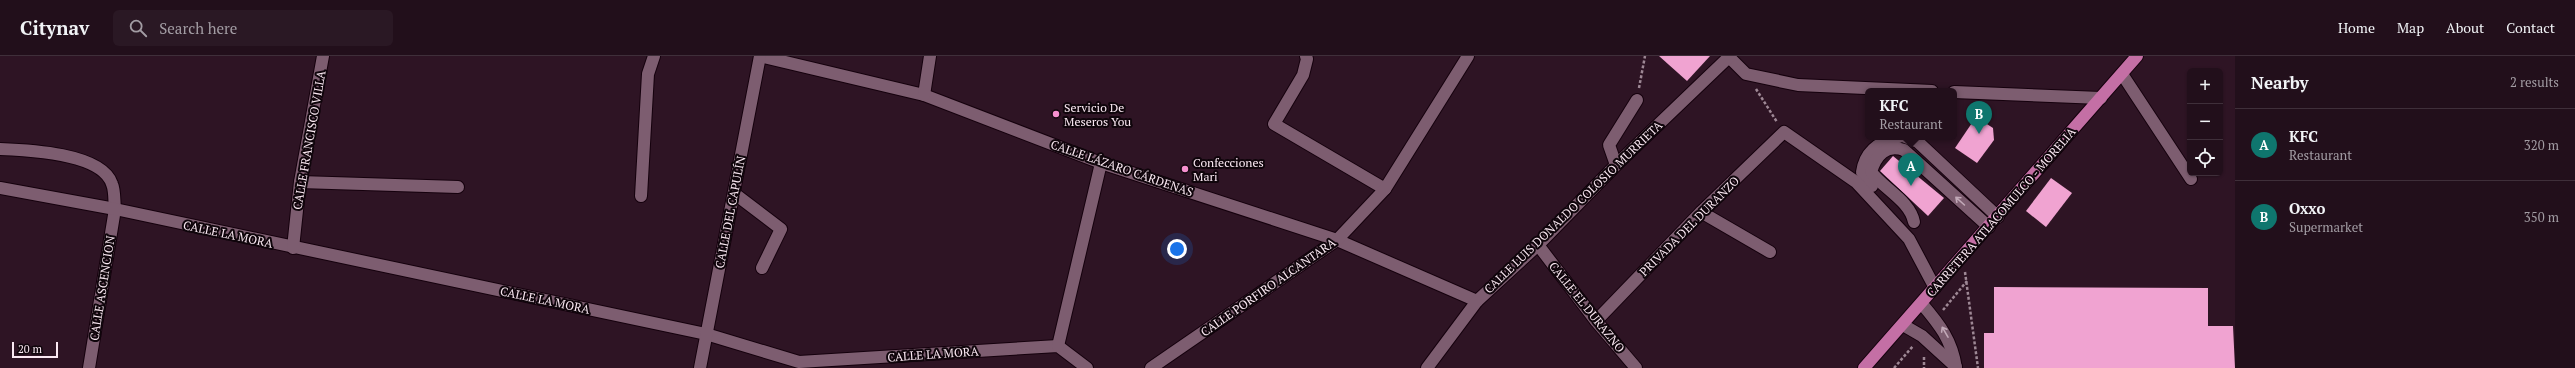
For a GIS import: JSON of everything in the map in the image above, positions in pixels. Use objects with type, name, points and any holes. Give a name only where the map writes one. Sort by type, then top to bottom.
[{"type":"main road","name":"CARRETERA ATLACOMULCO - MORELIA","points":[[1864,368],[1922,304],[2137,56]]},
{"type":"street","name":"CALLE FRANCISCO VILLA","points":[[293,248],[300,182],[324,56]]},
{"type":"street","points":[[641,196],[648,74],[654,56]]},
{"type":"street","name":"CALLE LÁZARO CÁRDENAS","points":[[760,56],[924,95],[1101,163],[1337,240],[1477,301]]},
{"type":"street","name":"CALLE DEL CAPULÍN","points":[[700,368],[760,56]]},
{"type":"street","points":[[924,95],[930,56]]},
{"type":"street","points":[[1306,56],[1303,75],[1274,124],[1385,188]]},
{"type":"street","name":"CALLE PORFIRO ALCANTARA","points":[[1151,368],[1337,240],[1385,188],[1468,56]]},
{"type":"street","points":[[1729,56],[1746,74],[1798,85],[1865,88]]},
{"type":"street","name":"CALLE LUIS DONALDO COLOSIO MURRIETA","points":[[1427,368],[1477,301],[1538,245],[1616,165],[1729,56]]},
{"type":"street","points":[[2122,74],[2191,179]]},
{"type":"street","points":[[1957,92],[2101,98]]},
{"type":"street","points":[[1616,165],[1609,145],[1637,100]]},
{"type":"street","points":[[1784,132],[1856,182],[1909,239],[1935,288]]},
{"type":"street","name":"PRIVADA DEL DURANZO","points":[[1596,321],[1701,212],[1784,132]]},
{"type":"street","points":[[1887,140],[1883,141],[1864,160],[1862,172],[1869,183],[1914,222]]},
{"type":"street","points":[[1913,140],[1918,142],[1998,217]]},
{"type":"street","points":[[1916,252],[1912,211],[1877,180],[1871,172],[1873,164],[1886,150],[1894,147],[1904,150],[1989,227]]},
{"type":"street","name":"CALLE ASCENCION","points":[[0,149],[30,150],[86,161],[105,174],[112,184],[115,208],[89,368]]},
{"type":"street","points":[[1087,368],[1058,346],[1101,163]]},
{"type":"street","points":[[300,182],[458,187]]},
{"type":"street","name":"CALLE LA MORA","points":[[0,188],[115,208],[293,248],[706,334],[799,362],[1058,346]]},
{"type":"street","points":[[734,194],[781,230],[762,268]]},
{"type":"street","points":[[1701,212],[1770,252]]},
{"type":"street","name":"CALLE EL DURAZNO","points":[[1538,245],[1596,321],[1636,368]]},
{"type":"street","points":[[1922,304],[1943,328],[1953,352],[1956,368]]},
{"type":"street","points":[[1903,325],[1922,336],[1956,368]]},
{"type":"path","points":[[1637,100],[1645,56]]},
{"type":"path","points":[[1746,74],[1784,132]]},
{"type":"path","points":[[1962,257],[1978,368]]},
{"type":"building","points":[[1659,56],[1710,56],[1687,81]]},
{"type":"building","points":[[1976,117],[1993,128],[1994,140],[1977,163],[1955,148]]},
{"type":"building","points":[[1893,156],[1944,198],[1928,216],[1880,171]]},
{"type":"building","points":[[2051,178],[2072,193],[2046,227],[2026,211]]},
{"type":"building","points":[[1994,287],[2208,288],[2208,326],[2233,326],[2235,368],[1984,368],[1984,333],[1994,333]]},
{"type":"place","name":"Servicio De Meseros You","points":[[1056,114]]},
{"type":"place","name":"Oxxo","points":[[1979,134]]},
{"type":"place","name":"Confecciones Mari","points":[[1185,169]]},
{"type":"place","name":"KFC","points":[[1911,186]]}]
